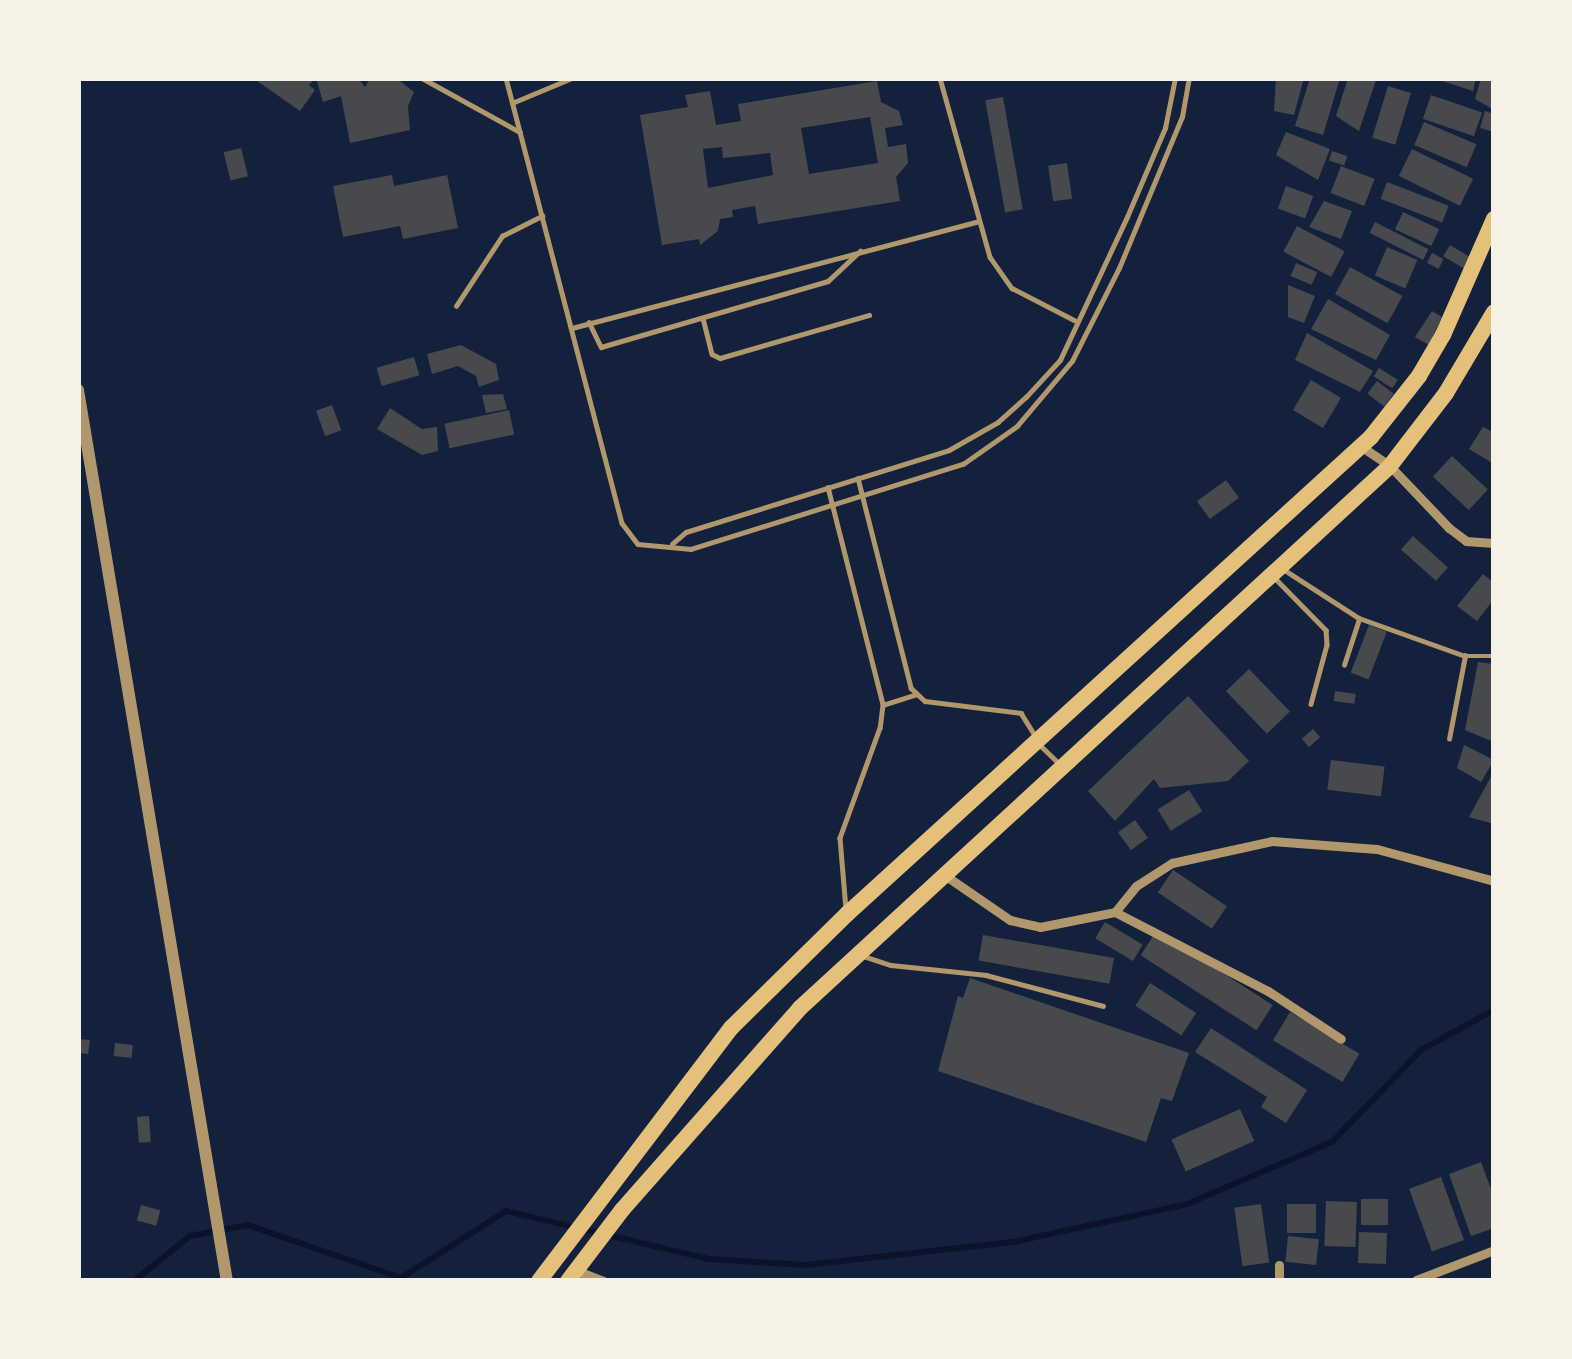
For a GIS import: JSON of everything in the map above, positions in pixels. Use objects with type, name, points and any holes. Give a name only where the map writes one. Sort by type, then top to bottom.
[{"type":"highway","points":[[539,1281],[731,1028],[847,914],[1361,447],[1431,356],[1494,219]]},
{"type":"highway","points":[[575,1271],[622,1210],[800,1008],[1066,769],[1390,466],[1446,393],[1494,312]]},
{"type":"street","points":[[78,390],[227,1281]]},
{"type":"street","points":[[1361,447],[1390,466],[1466,541],[1494,543]]},
{"type":"street","points":[[946,876],[1010,920],[1040,928],[1115,912],[1136,886],[1172,862],[1272,841],[1377,849],[1494,881]]},
{"type":"street","points":[[1115,912],[1268,991],[1341,1040]]},
{"type":"street","points":[[1416,1280],[1494,1250]]},
{"type":"street","points":[[1279,1265],[1279,1281]]},
{"type":"street","points":[[575,1271],[604,1281]]},
{"type":"lane","points":[[424,78],[520,132]]},
{"type":"lane","points":[[506,78],[622,523],[638,544],[691,549],[962,464],[1018,425],[1072,361],[1167,158],[1189,78]]},
{"type":"lane","points":[[512,103],[572,78]]},
{"type":"lane","points":[[940,78],[990,257],[1012,288],[1076,321]]},
{"type":"lane","points":[[672,544],[686,532],[949,450],[998,422],[1060,360],[1165,128],[1175,78]]},
{"type":"lane","points":[[456,306],[502,236],[542,216]]},
{"type":"lane","points":[[572,328],[977,223]]},
{"type":"lane","points":[[590,322],[601,347],[828,281],[860,250]]},
{"type":"lane","points":[[703,318],[712,354],[720,358],[869,315]]},
{"type":"lane","points":[[857,478],[916,694],[925,701],[1021,713],[1037,742],[1066,769]]},
{"type":"lane","points":[[828,487],[883,705],[880,728],[840,838],[847,914]]},
{"type":"lane","points":[[1277,572],[1359,618],[1465,656],[1494,656]]},
{"type":"lane","points":[[1277,572],[1326,630],[1327,645],[1310,704]]},
{"type":"lane","points":[[1344,664],[1359,618]]},
{"type":"lane","points":[[1449,739],[1465,656]]},
{"type":"lane","points":[[883,705],[916,694]]},
{"type":"lane","points":[[857,954],[891,964],[986,975],[1103,1006]]},
{"type":"building","points":[[253,78],[315,78],[309,85],[315,90],[300,111]]},
{"type":"building","points":[[316,78],[358,78],[365,87],[370,78],[396,78],[414,92],[408,106],[410,130],[350,143],[341,96],[323,102]]},
{"type":"building","points":[[1276,78],[1304,78],[1294,115],[1274,111]]},
{"type":"building","points":[[1310,78],[1340,78],[1323,135],[1295,126]]},
{"type":"building","points":[[1348,78],[1376,80],[1359,131],[1336,116]]},
{"type":"building","points":[[1433,78],[1476,78],[1473,91]]},
{"type":"building","points":[[1481,78],[1494,78],[1494,110],[1475,99]]},
{"type":"building","points":[[877,81],[881,102],[899,111],[903,125],[885,128],[888,147],[906,144],[908,163],[896,177],[900,201],[758,224],[755,206],[732,210],[733,217],[720,219],[718,231],[700,245],[699,239],[662,245],[640,115],[688,107],[685,95],[710,91],[716,125],[741,121],[738,104]],"holes":[[[870,117],[878,163],[809,174],[801,128]],[[722,147],[723,158],[770,153],[773,175],[708,188],[703,149]]]},
{"type":"building","points":[[1388,86],[1411,93],[1395,145],[1372,138]]},
{"type":"building","points":[[1431,95],[1482,113],[1474,136],[1423,119]]},
{"type":"building","points":[[1003,97],[1023,209],[1005,212],[985,100]]},
{"type":"building","points":[[1485,111],[1494,114],[1494,132],[1480,128]]},
{"type":"building","points":[[1424,122],[1476,144],[1467,167],[1414,145]]},
{"type":"building","points":[[1286,132],[1330,149],[1318,180],[1276,155]]},
{"type":"building","points":[[241,148],[248,176],[231,180],[224,152]]},
{"type":"building","points":[[1412,149],[1473,179],[1460,206],[1399,176]]},
{"type":"building","points":[[1332,151],[1347,156],[1344,165],[1329,161]]},
{"type":"building","points":[[1067,163],[1072,199],[1053,201],[1048,166]]},
{"type":"building","points":[[1341,166],[1375,179],[1364,206],[1331,193]]},
{"type":"building","points":[[392,175],[394,186],[447,175],[458,228],[403,239],[400,226],[343,237],[333,186]]},
{"type":"building","points":[[1387,182],[1449,206],[1442,222],[1381,199]]},
{"type":"building","points":[[1286,186],[1313,196],[1305,218],[1278,209]]},
{"type":"building","points":[[1324,201],[1352,211],[1341,239],[1309,227]]},
{"type":"building","points":[[1403,212],[1439,229],[1431,246],[1395,229]]},
{"type":"building","points":[[1375,222],[1428,249],[1423,260],[1370,233]]},
{"type":"building","points":[[1297,226],[1345,251],[1331,277],[1283,252]]},
{"type":"building","points":[[1450,245],[1475,260],[1468,271],[1443,256]]},
{"type":"building","points":[[1387,247],[1417,260],[1405,288],[1375,276]]},
{"type":"building","points":[[1432,253],[1444,259],[1439,269],[1427,263]]},
{"type":"building","points":[[1296,263],[1317,272],[1312,285],[1291,276]]},
{"type":"building","points":[[1350,267],[1402,296],[1387,323],[1335,294]]},
{"type":"building","points":[[1288,285],[1315,296],[1304,323],[1288,317]]},
{"type":"building","points":[[1328,299],[1390,335],[1376,360],[1311,329]]},
{"type":"building","points":[[1432,311],[1442,317],[1429,345],[1415,337]]},
{"type":"building","points":[[1307,333],[1373,371],[1360,392],[1295,360]]},
{"type":"building","points":[[461,345],[496,364],[499,380],[479,387],[476,376],[458,366],[432,374],[427,354]]},
{"type":"building","points":[[414,357],[419,375],[382,386],[377,368]]},
{"type":"building","points":[[1379,368],[1398,380],[1392,388],[1374,376]]},
{"type":"building","points":[[1311,380],[1341,398],[1323,428],[1293,410]]},
{"type":"building","points":[[1377,381],[1394,394],[1384,406],[1367,394]]},
{"type":"building","points":[[503,394],[507,409],[486,413],[482,395]]},
{"type":"building","points":[[332,405],[341,430],[325,436],[316,411]]},
{"type":"building","points":[[390,408],[422,429],[437,427],[438,451],[422,455],[377,429]]},
{"type":"building","points":[[509,410],[514,434],[450,448],[444,424]]},
{"type":"building","points":[[1494,426],[1494,464],[1469,449],[1483,427],[1491,431]]},
{"type":"building","points":[[1452,456],[1488,489],[1469,510],[1433,476]]},
{"type":"building","points":[[1226,480],[1239,498],[1210,519],[1197,501]]},
{"type":"building","points":[[1413,536],[1448,567],[1436,581],[1401,549]]},
{"type":"building","points":[[1483,574],[1494,583],[1494,599],[1477,621],[1457,606]]},
{"type":"building","points":[[1369,625],[1387,632],[1368,679],[1351,673]]},
{"type":"building","points":[[1478,662],[1494,664],[1494,742],[1465,730]]},
{"type":"building","points":[[1249,669],[1290,711],[1267,734],[1226,691]]},
{"type":"building","points":[[1335,691],[1356,694],[1354,704],[1334,701]]},
{"type":"building","points":[[1188,696],[1249,761],[1228,781],[1160,788],[1154,779],[1115,821],[1088,791]]},
{"type":"building","points":[[1313,729],[1320,737],[1309,747],[1302,739]]},
{"type":"building","points":[[1464,745],[1494,760],[1481,782],[1457,768]]},
{"type":"building","points":[[1331,760],[1385,767],[1381,796],[1327,790]]},
{"type":"building","points":[[1494,771],[1494,824],[1469,817]]},
{"type":"building","points":[[1189,790],[1202,811],[1171,831],[1158,810]]},
{"type":"building","points":[[1135,820],[1148,838],[1131,850],[1118,832]]},
{"type":"building","points":[[1173,870],[1227,906],[1212,929],[1158,892]]},
{"type":"building","points":[[1105,922],[1143,945],[1133,961],[1095,938]]},
{"type":"building","points":[[1157,930],[1273,1005],[1256,1030],[1141,955]]},
{"type":"building","points":[[983,935],[1114,958],[1109,984],[978,961]]},
{"type":"building","points":[[970,978],[1189,1053],[1172,1101],[1161,1098],[1146,1142],[938,1071],[958,996],[963,998]]},
{"type":"building","points":[[1150,983],[1196,1013],[1181,1036],[1135,1006]]},
{"type":"building","points":[[1290,1012],[1359,1054],[1342,1082],[1273,1040]]},
{"type":"building","points":[[1211,1028],[1307,1090],[1286,1123],[1261,1107],[1267,1097],[1195,1052]]},
{"type":"building","points":[[78,1039],[90,1040],[88,1054],[78,1053]]},
{"type":"building","points":[[115,1043],[133,1045],[132,1058],[114,1056]]},
{"type":"building","points":[[1240,1109],[1254,1141],[1186,1171],[1171,1140]]},
{"type":"building","points":[[149,1116],[151,1142],[139,1143],[137,1117]]},
{"type":"building","points":[[1481,1162],[1494,1197],[1494,1228],[1471,1236],[1449,1174]]},
{"type":"building","points":[[1441,1177],[1464,1240],[1432,1252],[1409,1189]]},
{"type":"building","points":[[1361,1199],[1388,1199],[1388,1225],[1361,1225]]},
{"type":"building","points":[[1326,1201],[1357,1202],[1355,1247],[1324,1246]]},
{"type":"building","points":[[1261,1204],[1269,1262],[1242,1266],[1234,1208]]},
{"type":"building","points":[[1287,1204],[1316,1204],[1316,1233],[1287,1233]]},
{"type":"building","points":[[141,1205],[160,1210],[156,1226],[137,1220]]},
{"type":"building","points":[[1359,1232],[1387,1233],[1386,1264],[1358,1263]]},
{"type":"building","points":[[1288,1236],[1319,1239],[1316,1265],[1285,1262]]},
{"type":"waterway","points":[[134,1281],[190,1236],[248,1225],[401,1278],[506,1211],[709,1259],[805,1265],[1013,1242],[1187,1204],[1332,1142],[1421,1050],[1494,1010]]}]
